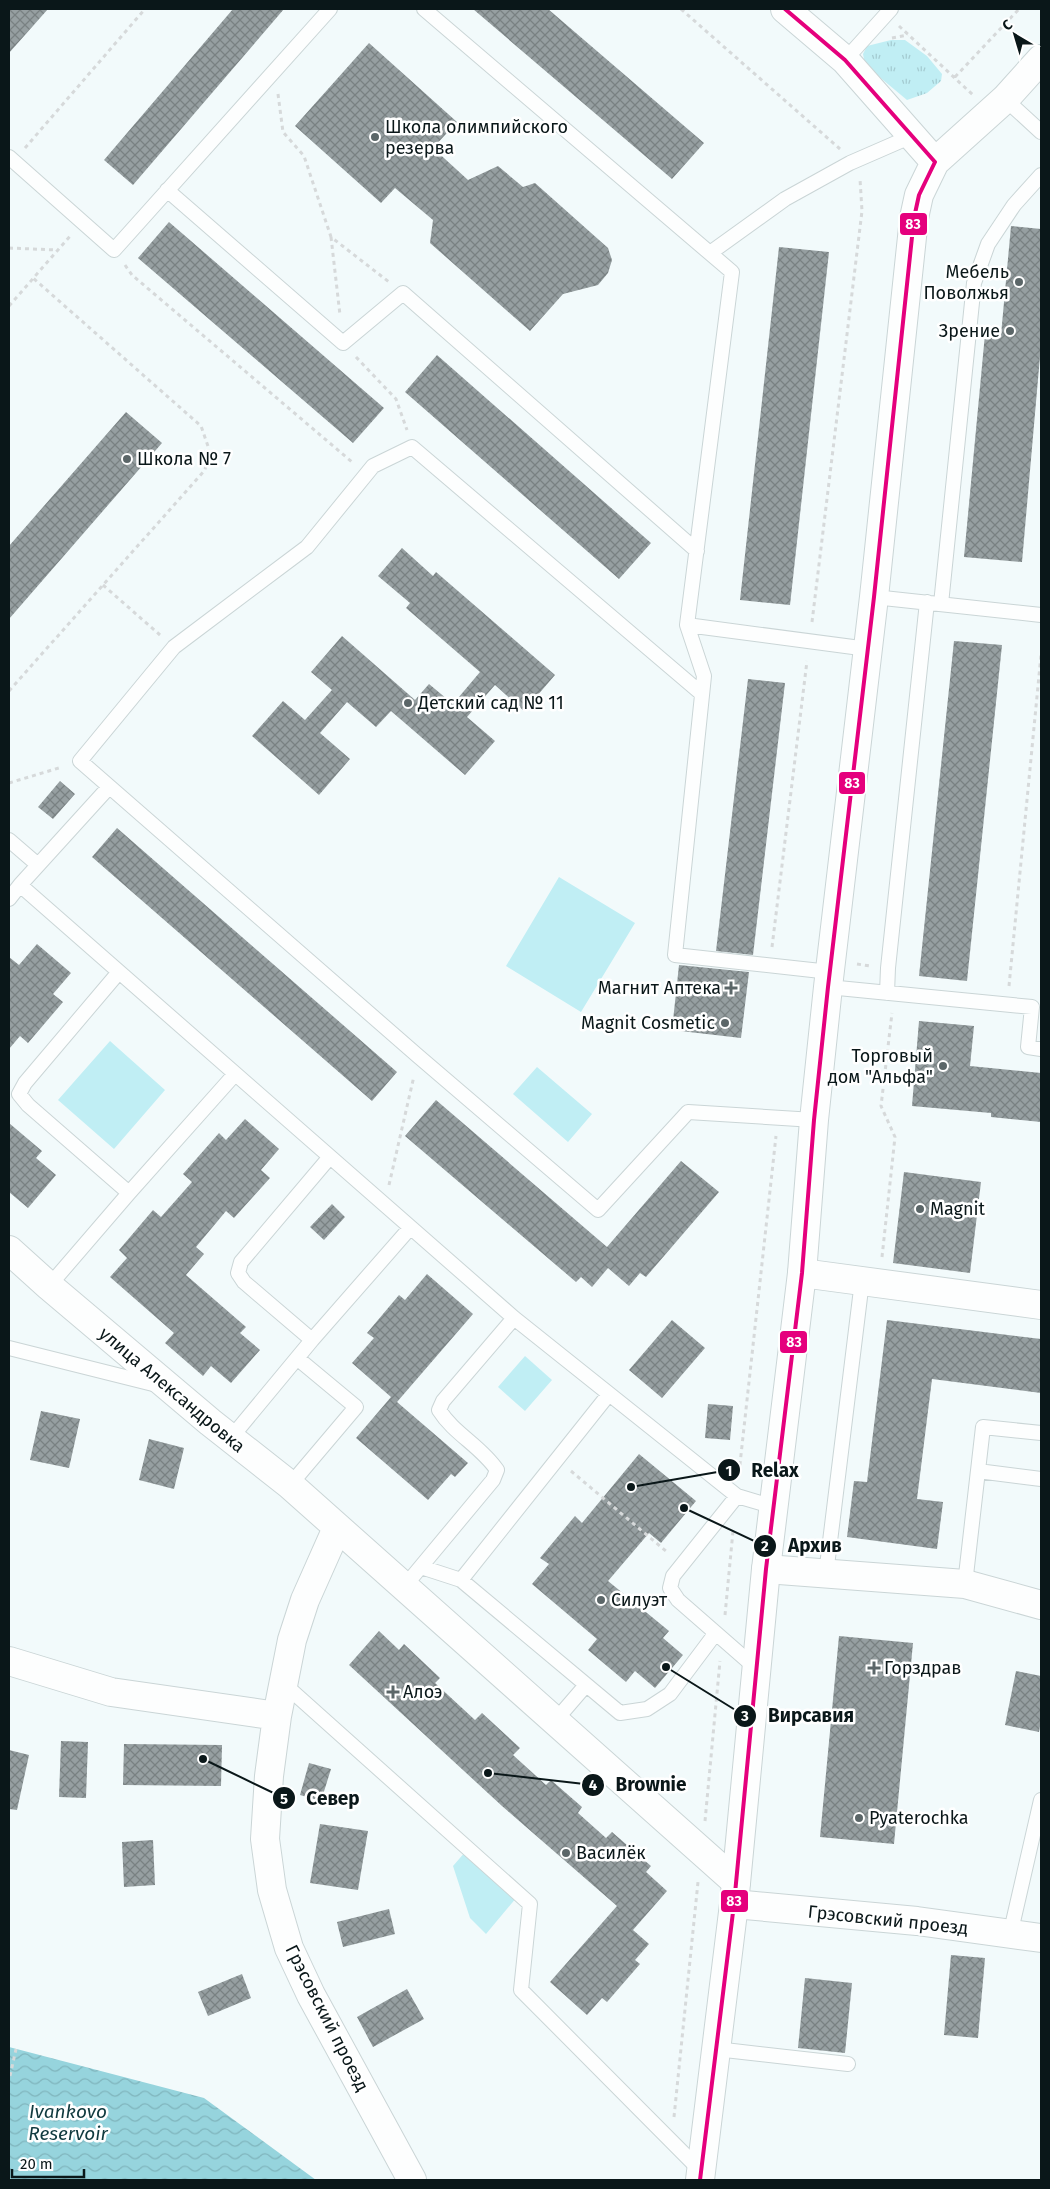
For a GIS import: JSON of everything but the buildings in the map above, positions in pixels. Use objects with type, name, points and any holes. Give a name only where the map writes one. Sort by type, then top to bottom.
[{"type":"street","points":[[785,9],[845,60],[935,162]]},
{"type":"street","points":[[700,2176],[735,1893],[766,1569],[802,1273],[814,1120],[829,979],[874,597],[914,218],[921,188],[935,162],[998,105],[1041,59]]},
{"type":"street","name":"улица Александровка","points":[[9,1250],[170,1389],[230,1439],[290,1485],[337,1528],[413,1577],[555,1721],[735,1893]]},
{"type":"street","points":[[802,1273],[1041,1305]]},
{"type":"street","name":"Грэсовский проезд","points":[[337,1528],[305,1600],[292,1640],[277,1716],[269,1776],[265,1839],[272,1890],[289,1948],[311,1995],[412,2180]]},
{"type":"street","points":[[766,1569],[965,1584],[1041,1605]]},
{"type":"street","points":[[9,1661],[110,1692],[277,1716]]},
{"type":"street","name":"Грэсовский проезд","points":[[735,1893],[1010,1935],[1041,1938]]},
{"type":"lane","points":[[11,159],[114,250],[330,9]]},
{"type":"lane","points":[[424,9],[732,272],[688,625],[704,676],[675,955],[770,965],[888,993],[1032,1007],[1028,1047],[1041,1049]]},
{"type":"lane","points":[[845,60],[888,11]]},
{"type":"lane","points":[[998,105],[1041,132]]},
{"type":"lane","points":[[710,253],[785,199],[850,163],[912,136]]},
{"type":"lane","points":[[888,993],[888,968],[974,283],[988,244],[1014,205],[1041,175]]},
{"type":"lane","points":[[167,190],[343,343],[404,293],[697,551]]},
{"type":"lane","points":[[702,694],[412,447],[372,466],[307,547],[174,647],[80,761],[418,1056],[598,1210],[688,1112],[814,1120]]},
{"type":"lane","points":[[874,597],[1041,614]]},
{"type":"lane","points":[[688,625],[868,649]]},
{"type":"lane","points":[[9,899],[109,787]]},
{"type":"lane","points":[[9,840],[38,865]]},
{"type":"lane","points":[[20,885],[329,1158],[514,1318],[737,1496],[774,1507]]},
{"type":"lane","points":[[119,972],[25,1083],[19,1094],[28,1105],[129,1193]]},
{"type":"lane","points":[[49,1286],[235,1074]]},
{"type":"lane","points":[[312,1340],[244,1282],[238,1272],[241,1262],[329,1158]]},
{"type":"lane","points":[[230,1439],[312,1340],[410,1228]]},
{"type":"lane","points":[[826,1574],[870,1282]]},
{"type":"lane","points":[[413,1577],[493,1480],[497,1470],[490,1460],[445,1420],[439,1410],[443,1401],[514,1318]]},
{"type":"lane","points":[[9,1348],[170,1389]]},
{"type":"lane","points":[[290,1485],[356,1407],[297,1358]]},
{"type":"lane","points":[[461,1580],[609,1394]]},
{"type":"lane","points":[[965,1584],[983,1427],[1041,1433]]},
{"type":"lane","points":[[978,1471],[1041,1479]]},
{"type":"lane","points":[[737,1496],[682,1565],[674,1576],[670,1588],[678,1600],[757,1669]]},
{"type":"lane","points":[[413,1577],[461,1580],[620,1713],[647,1709],[670,1694],[715,1634]]},
{"type":"lane","points":[[284,1684],[530,1904],[521,1990],[700,2176]]},
{"type":"lane","points":[[555,1721],[586,1685]]},
{"type":"lane","points":[[1010,1935],[1041,1800]]},
{"type":"lane","points":[[716,2049],[848,2064]]},
{"type":"path","points":[[11,159],[146,9]]},
{"type":"path","points":[[681,9],[838,144],[861,182],[862,211],[770,965]]},
{"type":"path","points":[[955,77],[1019,9]]},
{"type":"path","points":[[888,11],[955,77],[998,105]]},
{"type":"path","points":[[275,70],[283,132],[304,156],[331,237],[404,293]]},
{"type":"path","points":[[9,306],[82,222]]},
{"type":"path","points":[[9,248],[57,250]]},
{"type":"path","points":[[114,250],[132,275],[366,475]]},
{"type":"path","points":[[9,691],[205,470],[209,449],[201,426],[33,278]]},
{"type":"path","points":[[103,586],[174,647]]},
{"type":"path","points":[[1007,1005],[1041,655]]},
{"type":"path","points":[[9,783],[80,761]]},
{"type":"path","points":[[870,1282],[895,1137],[882,1106],[893,1009],[888,993]]},
{"type":"path","points":[[384,1206],[418,1056]]},
{"type":"path","points":[[557,1459],[682,1565]]},
{"type":"path","points":[[10,2076],[16,2049]]},
{"type":"green space","points":[[891,40],[905,40],[927,56],[942,74],[941,81],[927,93],[907,100],[865,65],[863,54],[867,46]]},
{"type":"green space","points":[[559,877],[635,923],[581,1012],[506,966]]},
{"type":"green space","points":[[110,1041],[165,1090],[114,1149],[58,1100]]},
{"type":"green space","points":[[537,1067],[592,1114],[568,1142],[513,1094]]},
{"type":"green space","points":[[525,1356],[552,1380],[525,1411],[498,1387]]},
{"type":"green space","points":[[466,1851],[517,1897],[486,1934],[470,1918],[453,1866]]},
{"type":"water","name":"Ivankovo Reservoir","points":[[9,2047],[204,2098],[316,2180],[9,2180]]},
{"type":"transit line","name":"83","points":[[700,2180],[734,1904],[766,1569],[802,1273],[814,1120],[828,987],[874,597],[914,218],[919,195],[935,162],[845,60],[785,9]]},
{"type":"place","name":"Школа олимпийского резерва","points":[[375,137]]},
{"type":"place","name":"Мебель Поволжья","points":[[1019,282]]},
{"type":"place","name":"Зрение","points":[[1010,331]]},
{"type":"place","name":"Школа № 7","points":[[127,459]]},
{"type":"place","name":"Детский сад № 11","points":[[408,703]]},
{"type":"place","name":"Магнит Аптека","points":[[731,988]]},
{"type":"place","name":"Magnit Cosmetic","points":[[725,1023]]},
{"type":"place","name":"Торговый дом \"Альфа\"","points":[[943,1066]]},
{"type":"place","name":"Magnit","points":[[920,1209]]},
{"type":"place","name":"Relax","points":[[631,1487]]},
{"type":"place","name":"Архив","points":[[684,1508]]},
{"type":"place","name":"Силуэт","points":[[601,1600]]},
{"type":"place","name":"Вирсавия","points":[[666,1667]]},
{"type":"place","name":"Горздрав","points":[[874,1668]]},
{"type":"place","name":"Алоэ","points":[[393,1692]]},
{"type":"place","name":"Север","points":[[203,1759]]},
{"type":"place","name":"Brownie","points":[[488,1773]]},
{"type":"place","name":"Pyaterochka","points":[[859,1818]]},
{"type":"place","name":"Василёк","points":[[566,1853]]}]
